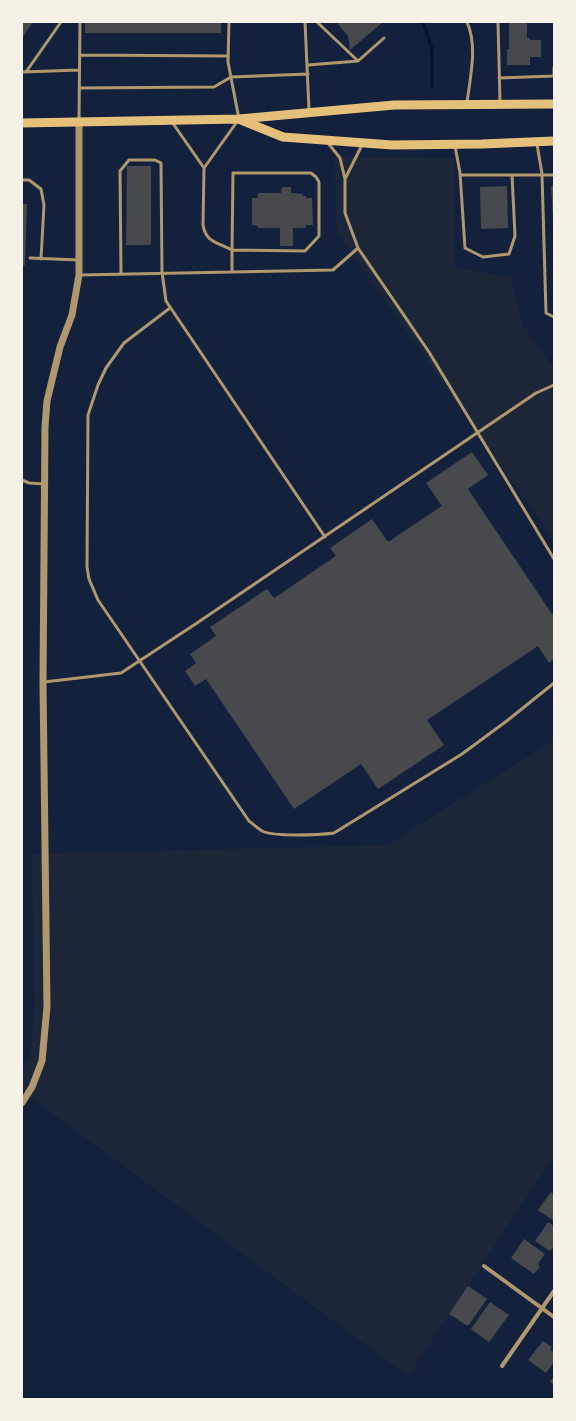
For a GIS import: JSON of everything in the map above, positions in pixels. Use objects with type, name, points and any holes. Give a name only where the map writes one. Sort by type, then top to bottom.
[{"type":"main road","points":[[22,123],[239,119],[394,105],[554,104]]},
{"type":"main road","points":[[239,119],[283,137],[392,145],[554,140]]},
{"type":"street","points":[[22,1103],[32,1087],[42,1061],[47,1007],[42,683],[45,427],[47,401],[60,347],[72,315],[79,275],[79,122]]},
{"type":"street","points":[[484,1266],[554,1317]]},
{"type":"street","points":[[502,1366],[554,1291]]},
{"type":"lane","points":[[26,72],[61,22]]},
{"type":"lane","points":[[79,122],[80,22]]},
{"type":"lane","points":[[229,22],[228,56],[239,119],[204,168],[204,233],[207,238],[232,250],[305,251],[319,236],[319,182],[316,176],[311,173],[233,173],[232,250],[232,271]]},
{"type":"lane","points":[[305,22],[309,112]]},
{"type":"lane","points":[[317,22],[358,61]]},
{"type":"lane","points":[[467,22],[471,31],[472,55],[467,105]]},
{"type":"lane","points":[[498,22],[500,104]]},
{"type":"lane","points":[[308,65],[358,61],[384,38]]},
{"type":"lane","points":[[80,55],[228,56]]},
{"type":"lane","points":[[499,78],[554,76],[554,68]]},
{"type":"lane","points":[[22,72],[80,70]]},
{"type":"lane","points":[[79,88],[214,87],[231,77],[308,74]]},
{"type":"lane","points":[[171,120],[204,168]]},
{"type":"lane","points":[[326,140],[340,158],[345,179],[345,214],[358,248],[429,352],[477,434],[554,559]]},
{"type":"lane","points":[[537,141],[542,174],[546,313],[554,317]]},
{"type":"lane","points":[[345,179],[363,143]]},
{"type":"lane","points":[[454,144],[460,175],[465,248],[483,257],[509,254],[515,236],[512,174]]},
{"type":"lane","points":[[121,273],[120,171],[129,160],[155,160],[161,163],[162,272],[166,301],[325,537]]},
{"type":"lane","points":[[460,175],[554,175]]},
{"type":"lane","points":[[22,180],[29,180],[41,189],[44,205],[41,259]]},
{"type":"lane","points":[[79,275],[162,272],[333,270],[358,248]]},
{"type":"lane","points":[[30,258],[79,260]]},
{"type":"lane","points":[[170,308],[124,343],[106,368],[98,385],[88,415],[87,567],[89,579],[98,600],[249,821],[262,831],[274,834],[314,835],[334,833],[462,754],[554,684]]},
{"type":"lane","points":[[42,683],[121,673],[325,537],[536,393],[554,385]]},
{"type":"lane","points":[[22,480],[29,483],[44,484]]},
{"type":"shaded area","points":[[334,157],[455,158],[455,267],[511,278],[523,325],[554,369],[554,540],[337,233]]},
{"type":"shaded area","points":[[554,740],[554,1156],[408,1376],[22,1091],[22,1069],[31,1053],[34,1008],[32,854],[387,845]]},
{"type":"building","points":[[22,22],[33,22],[22,38]]},
{"type":"building","points":[[85,22],[221,22],[221,33],[85,33]]},
{"type":"building","points":[[336,22],[383,22],[350,50],[348,36]]},
{"type":"building","points":[[509,22],[527,22],[527,38],[530,38],[530,40],[541,40],[541,57],[530,57],[530,65],[507,65],[507,49],[509,49]]},
{"type":"building","points":[[127,166],[151,166],[151,245],[126,245]]},
{"type":"building","points":[[554,183],[554,218],[553,218],[551,187]]},
{"type":"building","points":[[507,186],[508,228],[481,229],[480,187]]},
{"type":"building","points":[[282,187],[291,187],[291,193],[303,194],[306,198],[312,198],[313,225],[306,225],[306,228],[293,228],[293,246],[280,246],[280,228],[258,228],[258,226],[252,225],[252,198],[258,198],[258,193],[281,193]]},
{"type":"building","points":[[22,204],[27,204],[25,265],[22,265]]},
{"type":"building","points":[[472,452],[488,475],[468,489],[554,617],[554,659],[549,663],[538,646],[427,720],[444,745],[378,789],[361,764],[294,809],[206,679],[195,686],[185,671],[196,663],[190,654],[216,636],[210,627],[267,589],[274,598],[336,556],[330,548],[372,519],[388,542],[442,506],[426,483]]},
{"type":"building","points":[[551,1192],[554,1194],[554,1221],[538,1210]]},
{"type":"building","points":[[548,1222],[554,1226],[554,1246],[550,1251],[535,1241]]},
{"type":"building","points":[[524,1239],[545,1254],[538,1263],[538,1266],[540,1267],[534,1274],[511,1258]]},
{"type":"building","points":[[468,1286],[487,1299],[468,1326],[449,1314]]},
{"type":"building","points":[[490,1302],[509,1315],[489,1342],[471,1329]]},
{"type":"building","points":[[543,1341],[552,1347],[550,1350],[554,1352],[554,1362],[546,1373],[528,1360]]},
{"type":"building","points":[[554,1376],[554,1385],[550,1382]]},
{"type":"waterway","points":[[423,22],[432,49],[432,86]]}]
